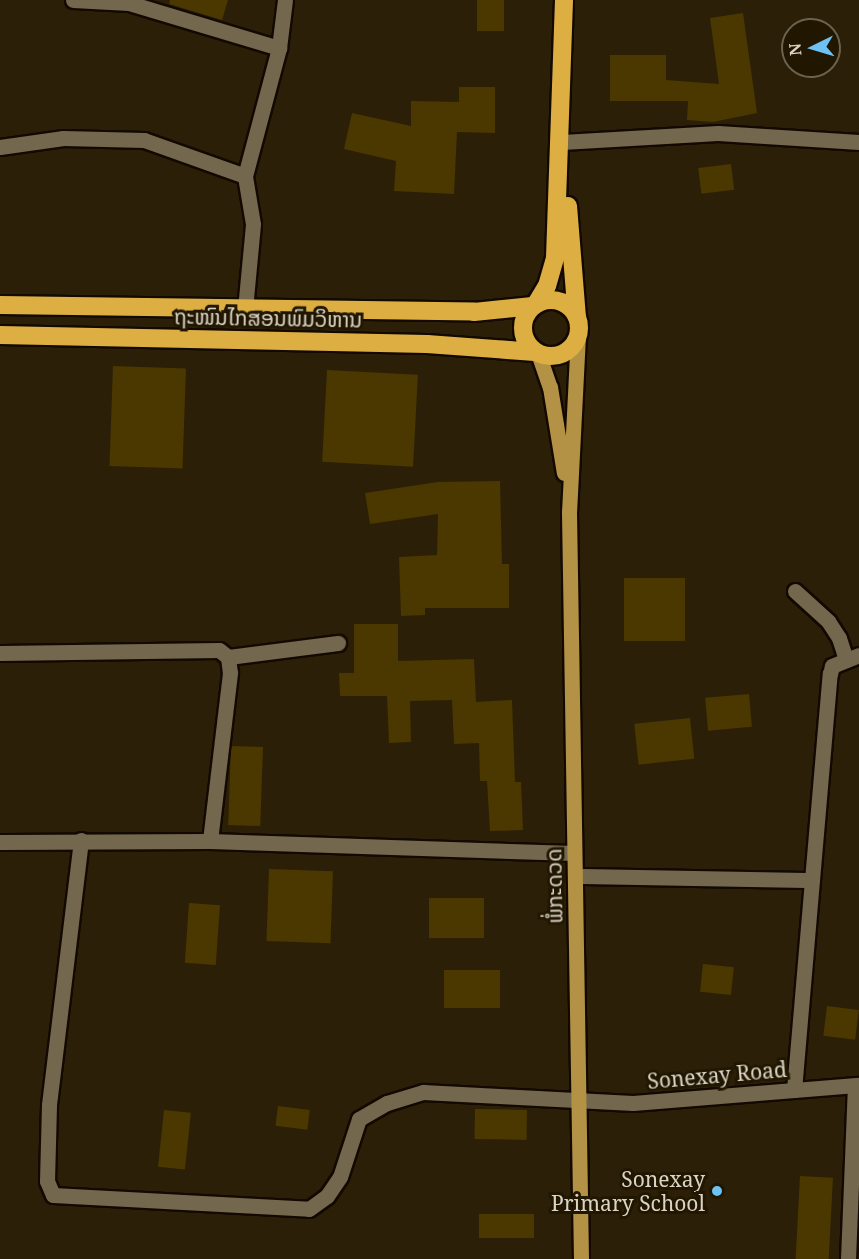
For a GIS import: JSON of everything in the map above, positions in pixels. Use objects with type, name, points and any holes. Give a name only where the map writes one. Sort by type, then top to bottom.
[{"type":"highway","points":[[562,142],[577,327],[562,354],[536,352],[523,330],[547,286],[555,258],[562,142],[564,0]]},
{"type":"highway","points":[[535,305],[560,302],[577,327]]},
{"type":"highway","points":[[7,305],[7,335]]},
{"type":"highway","name":"ຖະໜົນໄກສອນພົມວິຫານ","points":[[7,305],[474,312],[535,305]]},
{"type":"highway","name":"ຖະໜົນໄກສອນພົມວິຫານ","points":[[7,335],[426,344],[536,352]]},
{"type":"main road","points":[[569,512],[577,327]]},
{"type":"main road","points":[[536,352],[558,425],[569,512]]},
{"type":"main road","name":"ພໍ່ກະດວດ","points":[[569,512],[581,1259]]},
{"type":"street","points":[[73,0],[129,3],[279,48]]},
{"type":"street","points":[[245,309],[253,224],[245,176],[279,48],[285,0]]},
{"type":"street","points":[[562,142],[718,133],[859,142]]},
{"type":"street","points":[[0,147],[63,138],[144,140],[245,176]]},
{"type":"street","points":[[794,1090],[830,674],[832,666],[852,658],[828,621],[795,591]]},
{"type":"street","points":[[228,657],[338,643]]},
{"type":"street","points":[[0,653],[219,650],[228,657],[230,673],[210,841]]},
{"type":"street","name":"Sonexay Road","points":[[81,840],[49,1105],[47,1181],[53,1195],[309,1209],[327,1196],[340,1177],[359,1119],[387,1103],[423,1092],[578,1102],[633,1103],[857,1085]]},
{"type":"street","points":[[0,842],[210,841],[574,853]]},
{"type":"street","points":[[575,876],[812,880]]},
{"type":"street","points":[[850,1258],[857,1085]]},
{"type":"building","points":[[170,0],[228,0],[222,20],[169,4]]},
{"type":"building","points":[[477,0],[504,0],[504,31],[477,31]]},
{"type":"building","points":[[743,13],[757,113],[713,122],[687,120],[688,101],[610,101],[610,55],[666,55],[666,80],[719,84],[710,18]]},
{"type":"building","points":[[459,87],[495,87],[495,133],[457,132],[454,194],[394,191],[396,161],[344,149],[352,113],[411,126],[411,101],[459,102]]},
{"type":"building","points":[[731,164],[734,190],[701,194],[698,168]]},
{"type":"building","points":[[113,366],[186,369],[182,468],[110,466]]},
{"type":"building","points":[[327,370],[418,375],[413,467],[322,462]]},
{"type":"building","points":[[500,481],[502,564],[509,564],[509,608],[425,608],[425,615],[401,616],[399,557],[437,555],[438,514],[370,524],[365,493],[438,482]]},
{"type":"building","points":[[624,578],[685,578],[685,641],[624,641]]},
{"type":"building","points":[[354,624],[398,624],[398,661],[474,659],[476,702],[512,700],[515,782],[521,782],[523,830],[490,831],[487,781],[480,781],[479,743],[454,744],[452,700],[410,701],[411,742],[389,743],[387,696],[340,696],[339,673],[354,673]]},
{"type":"building","points":[[749,694],[752,727],[708,731],[705,698]]},
{"type":"building","points":[[690,718],[694,759],[639,765],[634,724]]},
{"type":"building","points":[[231,746],[263,747],[260,826],[228,825]]},
{"type":"building","points":[[269,869],[333,871],[330,943],[266,941]]},
{"type":"building","points":[[429,898],[484,898],[484,938],[429,938]]},
{"type":"building","points":[[189,903],[220,905],[216,965],[185,963]]},
{"type":"building","points":[[703,964],[734,967],[731,995],[700,992]]},
{"type":"building","points":[[444,970],[500,970],[500,1008],[444,1008]]},
{"type":"building","points":[[827,1006],[859,1010],[855,1040],[823,1036]]},
{"type":"building","points":[[278,1106],[310,1110],[307,1130],[276,1126]]},
{"type":"building","points":[[475,1109],[527,1110],[526,1140],[474,1139]]},
{"type":"building","points":[[164,1110],[191,1113],[185,1170],[158,1167]]},
{"type":"building","points":[[800,1176],[833,1178],[829,1259],[796,1259]]},
{"type":"building","points":[[479,1214],[534,1214],[534,1238],[479,1238]]},
{"type":"place","name":"Sonexay Primary School","points":[[717,1191]]}]
